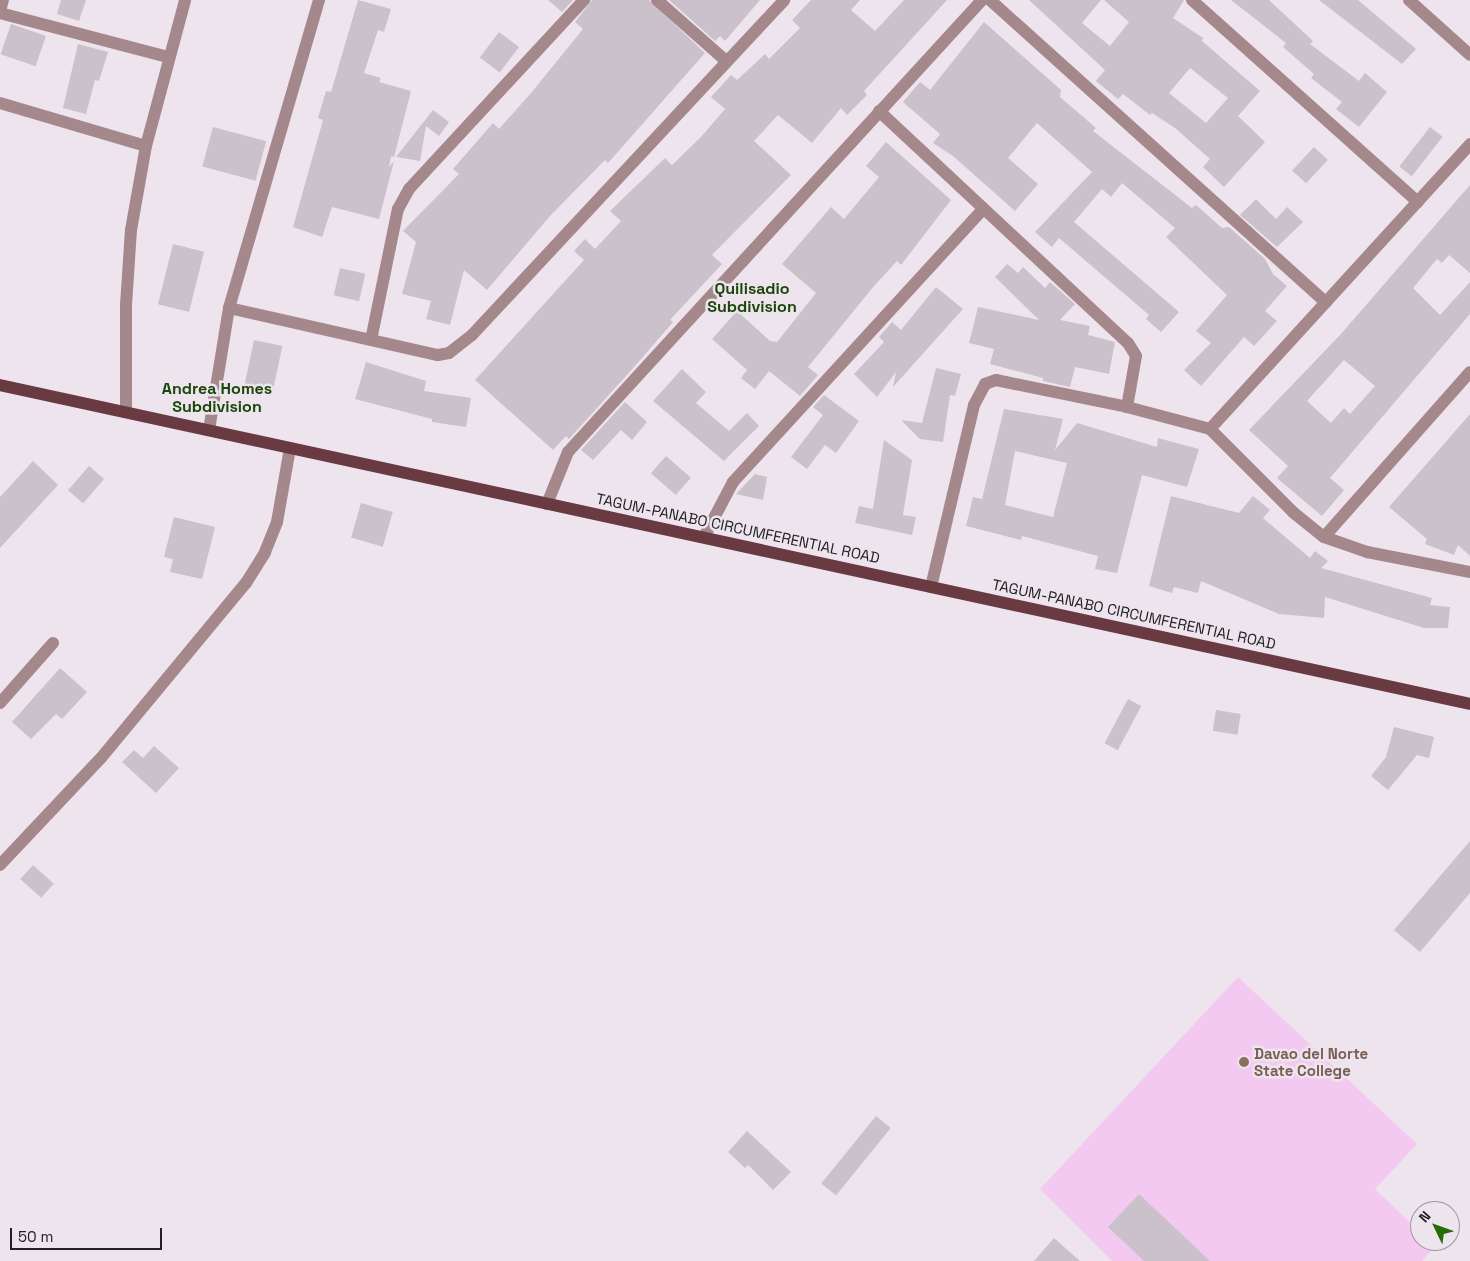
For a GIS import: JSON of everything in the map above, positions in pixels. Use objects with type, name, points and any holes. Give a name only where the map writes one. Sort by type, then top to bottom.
[{"type":"main road","name":"TAGUM-PANABO CIRCUMFERENTIAL ROAD","points":[[0,385],[1470,704]]},
{"type":"street","points":[[3,0],[0,12],[168,57]]},
{"type":"street","points":[[126,412],[126,305],[131,230],[146,146],[168,57],[185,0]]},
{"type":"street","points":[[209,430],[229,308],[319,0]]},
{"type":"street","points":[[371,340],[398,209],[409,189],[584,0]]},
{"type":"street","points":[[657,0],[725,60]]},
{"type":"street","points":[[229,308],[438,355],[460,346],[725,60],[784,0]]},
{"type":"street","points":[[547,504],[568,452],[878,111],[982,0]]},
{"type":"street","points":[[990,0],[1326,303]]},
{"type":"street","points":[[1192,0],[1418,202]]},
{"type":"street","points":[[1409,0],[1470,55]]},
{"type":"street","points":[[0,103],[146,146]]},
{"type":"street","points":[[878,111],[1132,349],[1135,364],[1127,407]]},
{"type":"street","points":[[1210,429],[1470,144]]},
{"type":"street","points":[[704,537],[733,482],[983,209]]},
{"type":"street","points":[[1324,536],[1470,372]]},
{"type":"street","points":[[932,587],[974,405],[985,384],[1008,380],[1127,407],[1210,429],[1294,513],[1324,536],[1367,552],[1470,572]]},
{"type":"street","points":[[0,865],[101,758],[246,583],[265,552],[277,522],[290,448]]},
{"type":"street","points":[[0,703],[53,643]]},
{"type":"shaded area","points":[[1238,977],[1417,1144],[1375,1189],[1410,1222],[1410,1251],[1431,1251],[1422,1261],[1112,1261],[1040,1189]]},
{"type":"building","points":[[61,0],[86,0],[79,21],[57,14]]},
{"type":"building","points":[[358,0],[391,9],[384,32],[378,30],[364,73],[381,78],[379,82],[411,91],[394,157],[391,156],[389,167],[394,161],[379,219],[332,207],[322,237],[293,227],[323,120],[318,118],[326,91],[331,92]]},
{"type":"building","points":[[548,0],[573,0],[562,12]]},
{"type":"building","points":[[592,0],[649,0],[705,53],[608,163],[605,160],[550,216],[487,290],[464,270],[450,325],[426,319],[431,301],[402,294],[416,242],[403,231],[459,174],[453,169],[493,123],[499,129],[531,93],[583,29],[575,22]]},
{"type":"building","points":[[669,0],[760,0],[725,41],[720,36],[715,41]]},
{"type":"building","points":[[811,0],[860,0],[851,10],[875,31],[904,0],[947,0],[864,91],[867,95],[847,115],[841,108],[812,143],[778,115],[754,141],[791,175],[712,255],[722,264],[670,320],[673,322],[569,439],[566,436],[553,450],[475,380],[584,260],[574,251],[585,239],[595,249],[621,221],[610,211],[665,158],[672,165],[701,137],[725,109],[711,97],[731,75],[737,80],[765,54],[769,59],[800,28],[792,20]]},
{"type":"building","points":[[1029,0],[1101,0],[1082,23],[1110,46],[1129,22],[1104,0],[1184,0],[1173,18],[1203,38],[1202,41],[1260,91],[1238,116],[1265,142],[1224,187],[1203,167],[1210,159],[1175,128],[1152,113],[1150,115],[1123,94],[1118,99],[1096,81],[1105,70]],"holes":[[[1190,68],[1228,98],[1206,123],[1169,93]]]},
{"type":"building","points":[[1231,0],[1269,0],[1313,41],[1310,44],[1359,81],[1365,73],[1387,92],[1359,127],[1336,109],[1342,102],[1311,78],[1314,74],[1283,47],[1286,43]]},
{"type":"building","points":[[1319,0],[1358,0],[1416,49],[1402,64]]},
{"type":"building","points":[[984,22],[1061,90],[1060,97],[1096,128],[1093,131],[1192,208],[1196,205],[1222,228],[1229,227],[1265,259],[1273,274],[1287,286],[1265,311],[1277,321],[1254,346],[1244,337],[1201,386],[1184,370],[1211,343],[1196,331],[1227,295],[1166,237],[1175,228],[1122,183],[1111,197],[1102,189],[1074,222],[1179,312],[1161,332],[1146,319],[1149,315],[1059,238],[1052,247],[1035,232],[1092,172],[1037,123],[1008,158],[1038,184],[1015,211],[953,156],[933,143],[940,134],[903,102],[920,82],[930,90]]},
{"type":"building","points":[[11,24],[46,36],[36,66],[1,54]]},
{"type":"building","points":[[499,32],[519,47],[500,73],[480,58]]},
{"type":"building","points":[[78,44],[108,52],[99,81],[95,80],[86,114],[63,108]]},
{"type":"building","points":[[433,110],[449,122],[439,136],[426,126],[420,161],[396,157]]},
{"type":"building","points":[[213,127],[266,141],[256,181],[202,167]]},
{"type":"building","points":[[1430,127],[1443,137],[1412,176],[1399,166]]},
{"type":"building","points":[[886,142],[951,200],[901,265],[897,261],[874,286],[808,367],[818,375],[800,396],[769,371],[755,389],[741,378],[747,370],[712,339],[737,311],[770,341],[777,342],[816,293],[782,264],[831,207],[844,219],[879,177],[866,166]]},
{"type":"building","points":[[1314,147],[1328,160],[1306,183],[1292,170]]},
{"type":"building","points":[[1470,185],[1470,273],[1449,255],[1442,263],[1437,259],[1413,288],[1440,315],[1470,282],[1470,314],[1330,478],[1344,490],[1322,516],[1277,478],[1288,466],[1249,430],[1341,334]],"holes":[[[1344,360],[1375,386],[1350,414],[1344,408],[1331,423],[1307,401]]]},
{"type":"building","points":[[1256,199],[1276,219],[1287,207],[1303,222],[1277,247],[1240,215]]},
{"type":"building","points":[[173,244],[204,252],[189,312],[158,304]]},
{"type":"building","points":[[1007,264],[1018,273],[1023,267],[1045,288],[1050,282],[1075,304],[1060,320],[1090,326],[1088,335],[1115,342],[1109,374],[1075,367],[1070,387],[1043,381],[1043,378],[990,364],[994,349],[969,343],[978,307],[1039,320],[995,277]]},
{"type":"building","points":[[340,268],[365,274],[359,301],[334,295]]},
{"type":"building","points":[[936,287],[963,309],[893,387],[896,372],[877,397],[854,374],[884,342],[879,337],[892,322],[901,330]]},
{"type":"building","points":[[254,340],[282,346],[273,392],[244,386]]},
{"type":"building","points":[[366,362],[426,381],[424,391],[471,398],[466,427],[432,422],[432,419],[355,399]]},
{"type":"building","points":[[936,368],[961,374],[955,396],[950,395],[943,442],[920,439],[901,420],[922,423]]},
{"type":"building","points":[[682,369],[706,392],[696,403],[729,431],[747,413],[759,426],[724,461],[653,401]]},
{"type":"building","points":[[824,395],[859,421],[836,453],[825,445],[807,469],[791,457],[823,415],[813,407]]},
{"type":"building","points":[[625,402],[647,422],[632,440],[621,430],[593,460],[581,450]]},
{"type":"building","points":[[1004,409],[1063,419],[1055,450],[1077,423],[1157,447],[1158,438],[1199,449],[1187,487],[1142,475],[1117,573],[1095,569],[1098,556],[1022,536],[1021,540],[966,526],[973,497],[982,499]],"holes":[[[1015,451],[1067,463],[1053,517],[1005,505]]]},
{"type":"building","points":[[1470,414],[1470,556],[1458,545],[1454,555],[1425,544],[1427,539],[1389,507]]},
{"type":"building","points":[[884,440],[912,460],[903,515],[916,517],[912,535],[855,523],[859,506],[873,509]]},
{"type":"building","points":[[666,456],[691,478],[676,495],[651,473]]},
{"type":"building","points":[[33,461],[58,485],[0,548],[0,497]]},
{"type":"building","points":[[89,466],[104,479],[83,503],[68,490]]},
{"type":"building","points":[[755,474],[767,477],[763,500],[736,494]]},
{"type":"building","points":[[1171,496],[1239,513],[1253,496],[1270,510],[1263,518],[1310,558],[1315,551],[1328,561],[1321,568],[1432,598],[1430,605],[1450,607],[1448,628],[1424,628],[1325,597],[1324,618],[1279,614],[1201,581],[1198,593],[1174,587],[1172,593],[1149,586]]},
{"type":"building","points":[[361,503],[393,512],[383,547],[351,538]]},
{"type":"building","points":[[174,517],[215,527],[202,579],[170,572],[173,559],[164,557]]},
{"type":"building","points":[[60,668],[87,692],[62,719],[56,714],[31,739],[12,722]]},
{"type":"building","points":[[1128,699],[1141,706],[1118,750],[1105,743]]},
{"type":"building","points":[[1216,710],[1241,714],[1237,735],[1213,731]]},
{"type":"building","points":[[1394,727],[1434,737],[1429,758],[1417,755],[1388,790],[1371,776],[1386,757]]},
{"type":"building","points":[[154,746],[179,768],[156,793],[122,762],[134,750],[143,758]]},
{"type":"building","points":[[1470,841],[1470,893],[1420,952],[1394,930]]},
{"type":"building","points":[[33,865],[54,884],[41,898],[20,879]]},
{"type":"building","points":[[876,1116],[891,1128],[836,1196],[821,1184]]},
{"type":"building","points":[[747,1131],[791,1172],[773,1190],[748,1165],[745,1168],[728,1152]]},
{"type":"building","points":[[1139,1194],[1210,1261],[1144,1261],[1108,1227]]},
{"type":"building","points":[[1054,1238],[1080,1261],[1034,1261]]},
{"type":"place","name":"Davao del Norte State College","points":[[1244,1062]]},
{"type":"district","name":"Quilisadio Subdivision","points":[[752,298]]},
{"type":"district","name":"Andrea Homes Subdivision","points":[[217,398]]}]
